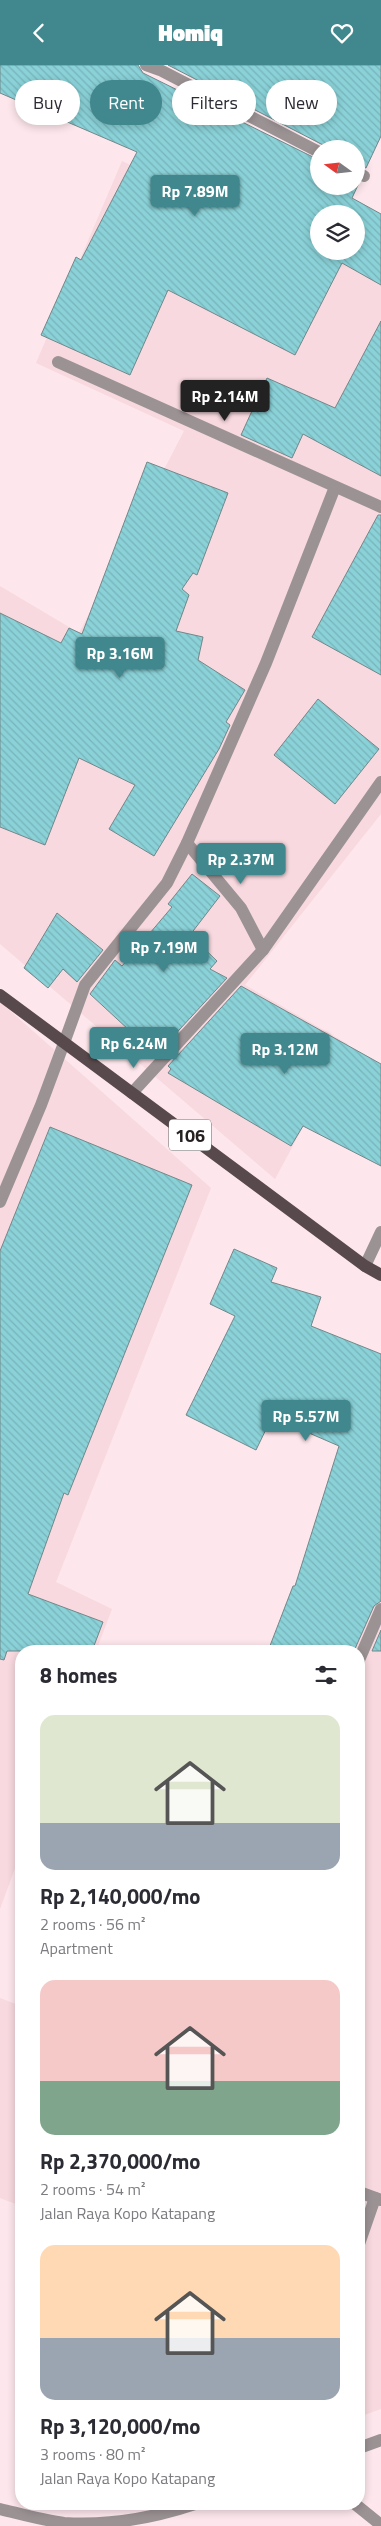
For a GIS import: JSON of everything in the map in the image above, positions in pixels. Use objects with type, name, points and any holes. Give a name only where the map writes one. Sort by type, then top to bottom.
[{"type":"main road","name":"106","points":[[0,995],[365,1266],[381,1275]]},
{"type":"street","points":[[146,65],[169,74],[310,147]]},
{"type":"street","points":[[58,362],[381,507]]},
{"type":"street","points":[[0,1202],[41,1105],[85,985],[167,883],[188,843],[266,663],[335,487]]},
{"type":"street","points":[[132,1093],[263,950],[381,782]]},
{"type":"street","points":[[188,843],[241,908],[263,950]]},
{"type":"street","points":[[365,1266],[381,1232]]},
{"type":"street","points":[[365,1646],[381,1609]]},
{"type":"street","points":[[365,2194],[378,2199],[365,2230]]},
{"type":"street","points":[[365,2446],[381,2440]]},
{"type":"street","points":[[0,2509],[64,2523],[96,2525],[125,2523],[173,2510]]},
{"type":"street","points":[[362,2510],[381,2525]]},
{"type":"shaded area","points":[[122,161],[310,249],[310,260],[334,260],[381,282],[381,814],[245,985],[348,1044],[275,1179],[0,944],[0,586],[79,633],[184,431],[36,363]]},
{"type":"shaded area","points":[[0,1002],[211,1188],[56,1582],[112,1609],[98,1645],[15,1645],[15,1868],[0,1909]]},
{"type":"shaded area","points":[[347,1463],[381,1474],[381,2409],[365,2415],[365,1645],[276,1645]]},
{"type":"shaded area","points":[[0,1998],[15,2004],[15,2204],[0,2198]]},
{"type":"building","points":[[0,65],[138,65],[143,73],[157,80],[90,80],[90,125],[162,125],[162,82],[172,87],[172,125],[248,125],[310,156],[310,195],[353,195],[352,198],[365,205],[310,205],[310,260],[365,260],[365,205],[381,214],[381,285],[342,263],[295,355],[168,290],[130,375],[41,335],[76,257],[81,260],[137,152],[74,125],[80,125],[80,80],[15,80],[15,99],[0,93]]},
{"type":"building","points":[[168,65],[381,65],[381,136],[366,168],[365,140],[313,140],[284,125],[337,125],[337,80],[266,80],[266,116],[256,110],[256,80],[197,80]]},
{"type":"building","points":[[381,321],[381,476],[303,434],[292,458],[241,435],[267,378],[335,408]]},
{"type":"building","points":[[147,462],[228,493],[197,575],[193,573],[182,589],[189,595],[176,631],[203,637],[198,660],[245,690],[226,722],[230,725],[219,749],[154,856],[109,829],[135,785],[79,758],[45,845],[0,827],[0,613],[61,643],[69,628],[82,634]]},
{"type":"building","points":[[378,515],[381,515],[381,675],[312,637]]},
{"type":"building","points":[[318,699],[379,749],[335,804],[274,755]]},
{"type":"building","points":[[192,874],[220,896],[190,935],[217,961],[210,969],[227,978],[156,1055],[90,994],[115,960],[122,966],[172,907],[168,904]]},
{"type":"building","points":[[57,913],[103,950],[77,982],[63,969],[48,988],[24,968]]},
{"type":"building","points":[[241,986],[381,1064],[381,1166],[303,1126],[291,1146],[168,1073],[171,1069],[168,1066]]},
{"type":"building","points":[[50,1127],[192,1185],[68,1495],[64,1493],[28,1594],[103,1622],[94,1645],[15,1645],[15,1651],[7,1651],[4,1660],[0,1659],[0,1251]]},
{"type":"building","points":[[234,1249],[277,1268],[271,1282],[321,1297],[311,1326],[381,1354],[381,1601],[374,1606],[357,1645],[270,1645],[293,1586],[295,1586],[339,1446],[272,1417],[256,1450],[186,1415],[235,1316],[210,1304]]},
{"type":"building","points":[[381,1630],[381,1651],[372,1651]]}]
